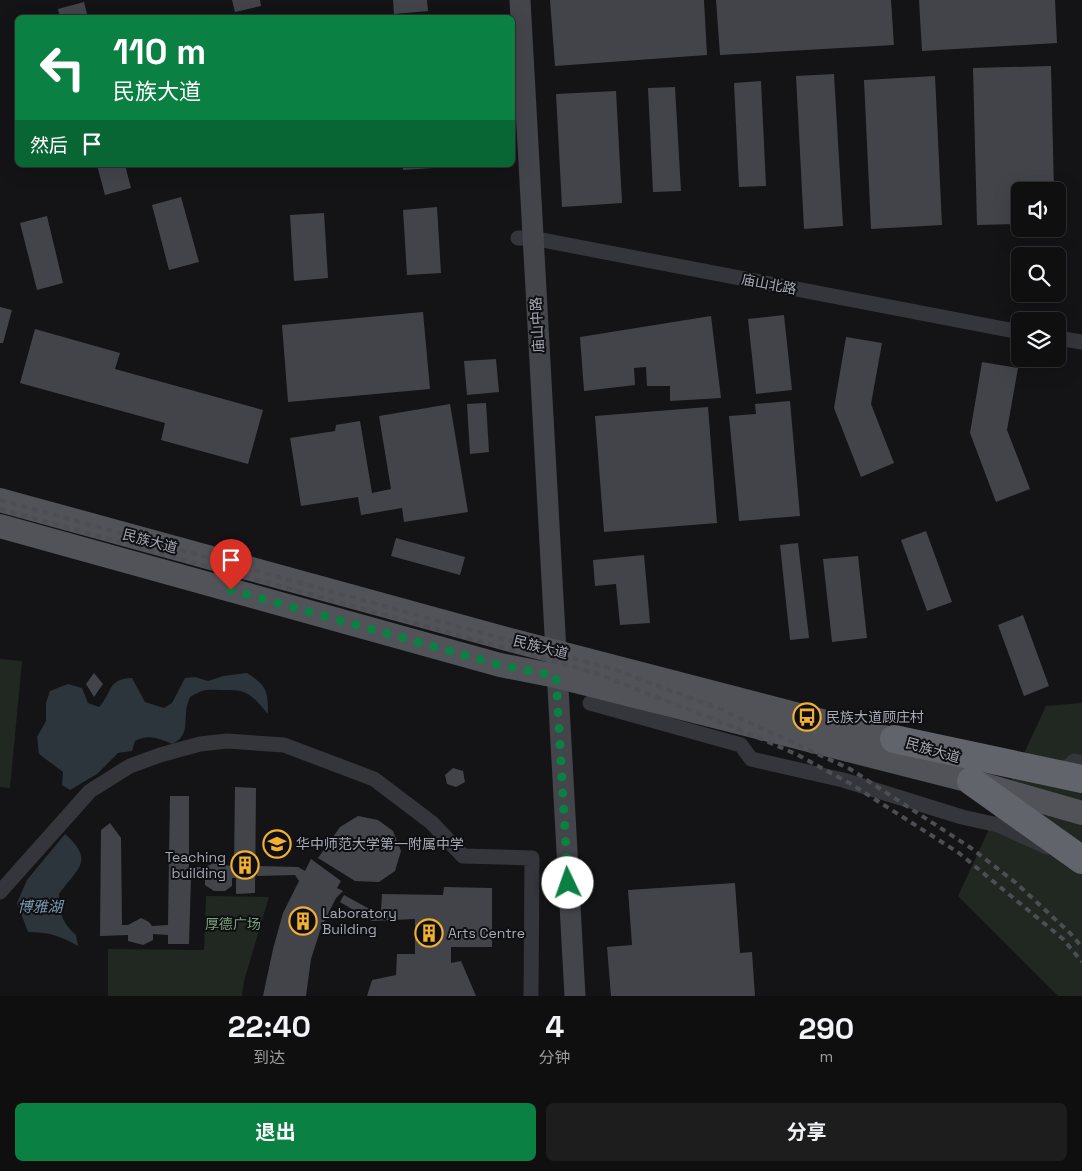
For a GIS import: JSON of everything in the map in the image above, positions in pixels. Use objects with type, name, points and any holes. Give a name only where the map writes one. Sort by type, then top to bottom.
[{"type":"highway","points":[[894,739],[1075,772]]},
{"type":"highway","points":[[971,781],[1082,860]]},
{"type":"main road","name":"民族大道","points":[[0,500],[547,648],[894,739],[1082,792]]},
{"type":"main road","name":"民族大道","points":[[0,526],[500,665],[552,675],[971,781],[1082,813]]},
{"type":"street","points":[[505,0],[506,15]]},
{"type":"street","name":"庙山中路","points":[[520,0],[525,238],[547,648],[552,675],[575,996]]},
{"type":"street","name":"庙山中路","points":[[515,153],[525,238]]},
{"type":"street","name":"庙山北路","points":[[525,238],[1011,330]]},
{"type":"street","points":[[1066,339],[1082,342]]},
{"type":"street","points":[[590,703],[741,745],[751,759],[843,780],[962,817],[998,825],[1057,852],[1082,872]]},
{"type":"street","points":[[0,892],[90,791],[130,766],[200,744],[251,741],[284,745],[374,779],[432,823],[463,856],[532,858],[531,996]]},
{"type":"green space","points":[[0,659],[22,661],[10,788],[0,787]]},
{"type":"green space","points":[[1082,703],[1082,996],[1058,996],[958,896],[1046,706]]},
{"type":"green space","name":"厚德广场","points":[[206,896],[269,897],[244,981],[242,996],[108,996],[108,949],[204,950]]},
{"type":"water","points":[[247,673],[259,682],[265,690],[268,700],[268,714],[249,694],[244,692],[206,690],[199,692],[190,697],[186,709],[186,723],[183,735],[177,741],[172,744],[149,737],[135,741],[132,751],[118,753],[97,774],[70,790],[62,785],[63,772],[39,754],[37,737],[46,721],[46,703],[50,691],[68,684],[82,688],[88,703],[99,707],[114,684],[124,679],[132,678],[145,702],[164,708],[172,703],[185,678],[195,677],[208,681],[223,676]]},
{"type":"water","name":"博雅湖","points":[[65,834],[74,843],[81,858],[77,871],[59,894],[60,906],[64,922],[76,935],[78,946],[54,935],[28,932],[17,903],[27,880]]},
{"type":"building","points":[[232,0],[260,0],[261,6],[235,12]]},
{"type":"building","points":[[393,0],[427,0],[428,11],[394,14]]},
{"type":"building","points":[[550,0],[704,0],[707,55],[555,66]]},
{"type":"building","points":[[716,0],[891,0],[894,45],[720,55]]},
{"type":"building","points":[[919,0],[1055,0],[1057,43],[922,51]]},
{"type":"building","points":[[84,2],[87,15],[59,15],[58,9]]},
{"type":"building","points":[[1051,66],[1054,182],[1011,182],[1011,224],[977,225],[973,68]]},
{"type":"building","points":[[834,74],[843,226],[804,229],[796,76]]},
{"type":"building","points":[[935,76],[942,225],[871,229],[864,80]]},
{"type":"building","points":[[761,81],[766,186],[739,187],[734,83]]},
{"type":"building","points":[[675,87],[681,191],[653,192],[648,88]]},
{"type":"building","points":[[616,91],[622,203],[562,207],[556,94]]},
{"type":"building","points":[[98,167],[126,167],[131,188],[105,195]]},
{"type":"building","points":[[403,167],[433,167],[433,168],[403,170]]},
{"type":"building","points":[[181,197],[199,262],[169,270],[152,205]]},
{"type":"building","points":[[437,207],[441,273],[407,275],[403,210]]},
{"type":"building","points":[[324,213],[328,278],[294,281],[290,215]]},
{"type":"building","points":[[47,216],[63,283],[37,290],[20,223]]},
{"type":"building","points":[[0,307],[12,310],[3,343],[0,343]]},
{"type":"building","points":[[423,312],[430,389],[288,402],[282,325]]},
{"type":"building","points":[[784,315],[792,390],[756,394],[748,319]]},
{"type":"building","points":[[711,316],[721,398],[670,401],[670,386],[647,386],[646,367],[634,368],[635,385],[584,391],[580,337]]},
{"type":"building","points":[[35,329],[120,353],[115,369],[263,410],[248,464],[161,440],[165,423],[20,383]]},
{"type":"building","points":[[846,337],[882,343],[871,404],[894,463],[861,477],[834,408]]},
{"type":"building","points":[[496,359],[499,392],[467,395],[464,361]]},
{"type":"building","points":[[982,362],[1018,368],[1007,430],[1030,489],[996,502],[970,433]]},
{"type":"building","points":[[790,401],[800,516],[739,521],[729,416],[756,414],[755,404]]},
{"type":"building","points":[[486,403],[489,452],[470,454],[467,404]]},
{"type":"building","points":[[450,404],[468,512],[404,522],[402,508],[361,515],[358,497],[301,506],[290,438],[335,431],[336,425],[360,421],[372,493],[391,489],[379,416]]},
{"type":"building","points":[[708,407],[717,523],[604,532],[595,416]]},
{"type":"building","points":[[926,531],[952,602],[927,611],[901,540]]},
{"type":"building","points":[[396,538],[465,557],[460,575],[391,556]]},
{"type":"building","points":[[798,543],[809,638],[790,640],[780,545]]},
{"type":"building","points":[[644,555],[650,623],[620,625],[616,584],[595,586],[593,560]]},
{"type":"building","points":[[858,556],[867,638],[832,642],[823,559]]},
{"type":"building","points":[[1023,615],[1049,686],[1024,696],[998,625]]},
{"type":"building","points":[[94,673],[103,684],[94,697],[86,684]]},
{"type":"building","points":[[453,768],[463,771],[465,782],[456,787],[447,784],[445,775]]},
{"type":"building","name":"Teaching building","points":[[235,787],[256,788],[255,893],[236,894],[236,878],[232,878],[232,886],[225,891],[214,891],[205,885],[205,877],[191,876],[189,944],[168,944],[168,935],[153,934],[153,940],[143,945],[128,941],[128,935],[100,936],[101,830],[110,823],[121,838],[122,925],[128,925],[141,918],[152,926],[168,925],[170,796],[189,796],[189,867],[205,867],[216,862],[234,867]]},
{"type":"building","points":[[358,816],[378,820],[393,831],[401,851],[395,871],[379,882],[355,881],[318,858],[340,827]]},
{"type":"building","name":"Laboratory Building","points":[[311,859],[341,881],[337,888],[343,891],[336,898],[321,928],[311,959],[306,996],[263,996],[283,913],[299,881],[295,875],[257,876],[257,866],[298,867],[305,871]]},
{"type":"building","points":[[735,883],[740,953],[752,952],[755,996],[611,996],[607,947],[632,945],[628,890]]},
{"type":"building","name":"Arts Centre","points":[[444,887],[492,888],[492,947],[451,947],[451,963],[461,961],[476,996],[367,996],[372,980],[396,975],[397,954],[415,954],[415,919],[372,921],[340,902],[344,895],[375,912],[381,910],[382,894],[443,895]]},
{"type":"railway","points":[[0,500],[616,670],[720,709],[850,769],[971,848],[1016,883],[1070,933],[1082,947]]},
{"type":"railway","points":[[0,509],[592,672],[738,729],[796,754],[851,784],[959,853],[1063,939],[1082,962]]},
{"type":"place","name":"民族大道顾庄村","points":[[807,717]]},
{"type":"place","name":"华中师范大学第一附属中学","points":[[277,844]]},
{"type":"place","name":"Teaching building","points":[[245,865]]},
{"type":"place","name":"Laboratory Building","points":[[303,921]]},
{"type":"place","name":"Arts Centre","points":[[429,933]]},
{"type":"route","points":[[231,590],[500,665],[556,676],[568,883]]}]
